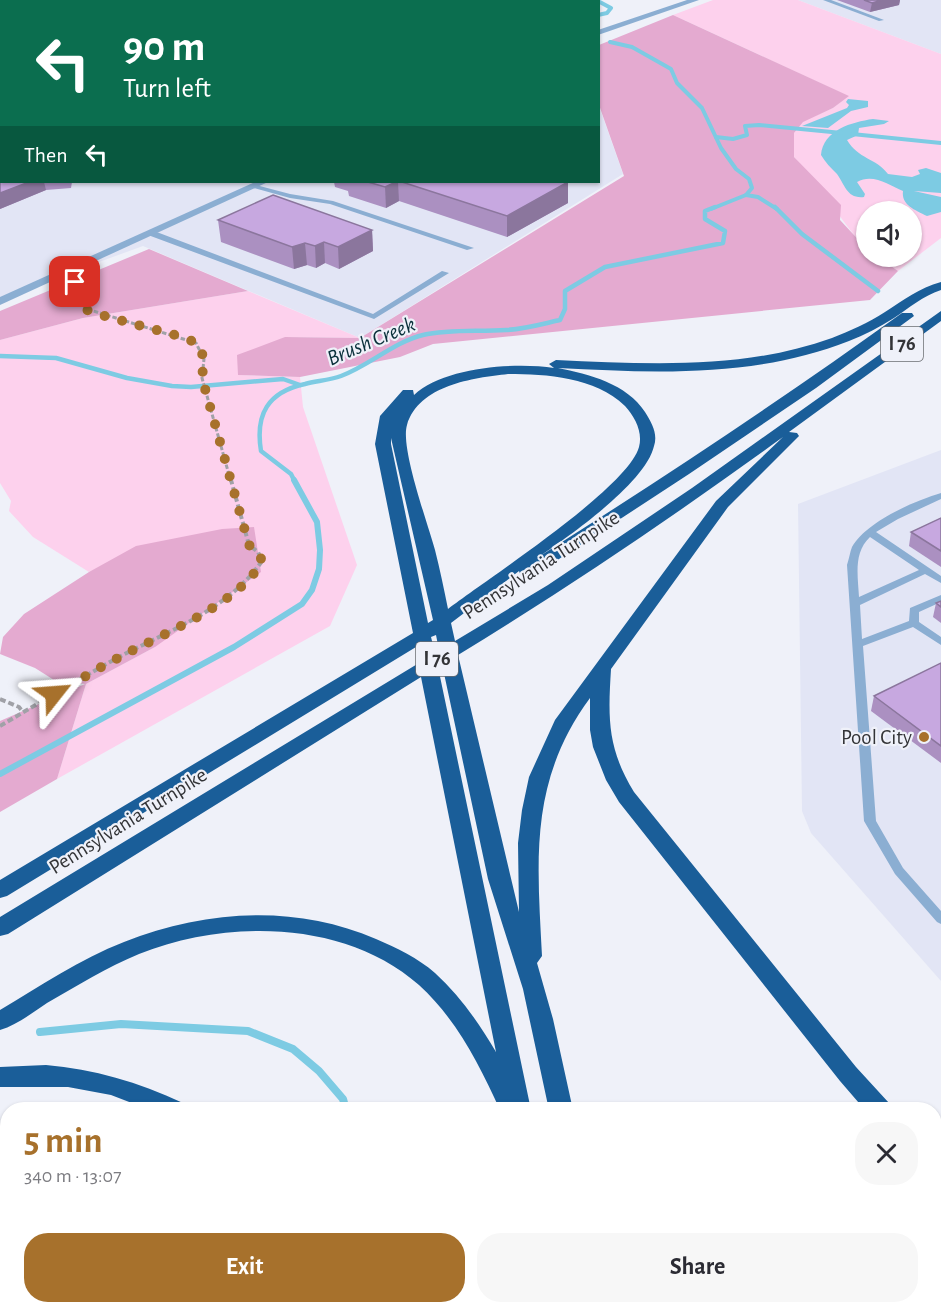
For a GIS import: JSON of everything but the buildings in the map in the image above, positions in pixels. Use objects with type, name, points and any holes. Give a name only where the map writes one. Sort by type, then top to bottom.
[{"type":"highway","points":[[517,1102],[383,444],[387,416],[397,403],[420,386],[457,371],[510,363],[669,368],[764,360],[814,348],[845,337],[888,316],[926,291],[941,287]]},
{"type":"highway","name":"Pennsylvania Turnpike","points":[[0,890],[519,578],[684,471],[864,348],[941,287]]},
{"type":"highway","name":"Pennsylvania Turnpike","points":[[0,928],[310,736],[554,589],[698,491],[864,373],[941,315]]},
{"type":"highway","points":[[431,630],[601,504],[634,469],[645,452],[648,438],[640,413],[614,392],[576,377],[538,370],[485,372],[444,384],[424,395],[405,413],[397,435],[426,549],[470,750],[505,902],[534,988],[559,1102]]},
{"type":"highway","points":[[534,988],[528,921],[528,843],[539,777],[564,720],[722,504],[784,443],[864,373]]},
{"type":"highway","points":[[603,668],[598,698],[598,726],[604,755],[618,784],[648,825],[833,1056],[873,1102]]},
{"type":"highway","points":[[0,1021],[108,959],[133,947],[189,930],[256,922],[328,930],[380,950],[434,986],[456,1009],[476,1038],[508,1102]]},
{"type":"highway","points":[[0,1077],[27,1074],[54,1075],[106,1082],[157,1102]]},
{"type":"street","points":[[600,32],[695,0]]},
{"type":"street","points":[[0,301],[258,184]]},
{"type":"lane","points":[[826,0],[881,20]]},
{"type":"lane","points":[[258,184],[290,196],[331,202],[470,248]]},
{"type":"lane","points":[[151,233],[374,317],[445,273]]},
{"type":"lane","points":[[941,496],[908,510],[869,532],[857,548],[852,566],[858,644],[867,700],[870,821],[899,871],[941,919]]},
{"type":"lane","points":[[869,532],[941,580]]},
{"type":"lane","points":[[855,603],[926,570]]},
{"type":"lane","points":[[914,623],[915,610],[941,598]]},
{"type":"lane","points":[[858,644],[914,623]]},
{"type":"lane","points":[[914,623],[941,642]]},
{"type":"path","points":[[0,726],[36,703],[194,619],[245,584],[262,561],[258,552],[249,545],[202,378],[204,359],[200,348],[186,338],[90,312],[80,305],[75,297],[73,269]]},
{"type":"path","points":[[0,699],[19,706],[23,712]]},
{"type":"shaded area","points":[[713,0],[798,0],[941,54],[941,238],[922,253],[922,201],[856,201],[856,237],[794,157],[794,133],[803,121],[833,108],[848,96],[673,15]]},
{"type":"shaded area","points":[[798,0],[941,0],[941,54]]},
{"type":"shaded area","points":[[673,15],[849,96],[833,108],[803,122],[794,133],[794,157],[841,205],[840,220],[856,237],[856,267],[892,267],[898,271],[870,300],[433,344],[400,357],[300,377],[238,375],[237,355],[285,337],[360,338],[624,176],[600,108],[600,45]]},
{"type":"shaded area","points":[[600,109],[623,174],[360,338],[143,246],[0,298],[0,183],[600,183]]},
{"type":"shaded area","points":[[149,249],[248,291],[83,318],[0,340],[0,311]]},
{"type":"shaded area","points":[[248,291],[360,338],[285,337],[239,375],[300,377],[303,407],[357,565],[330,626],[57,779],[86,684],[155,647],[101,567],[89,572],[33,537],[9,511],[11,501],[0,483],[0,340],[83,318]]},
{"type":"shaded area","points":[[941,450],[941,981],[811,833],[802,811],[798,504]]},
{"type":"shaded area","points":[[254,527],[261,572],[155,647],[86,684],[57,779],[0,812],[0,721],[85,684],[54,680],[35,668],[0,654],[3,637],[24,614],[89,572],[136,546],[222,529]]},
{"type":"water","points":[[848,99],[868,101],[868,107],[851,111],[828,128],[802,126],[847,108]]},
{"type":"water","points":[[873,119],[889,121],[859,128],[858,135],[847,140],[856,151],[888,174],[912,177],[920,174],[918,170],[926,168],[941,173],[941,193],[914,191],[941,197],[941,212],[927,216],[922,214],[922,201],[905,201],[903,191],[875,179],[857,182],[865,194],[864,197],[850,194],[821,155],[823,146],[833,133],[856,122]]},
{"type":"waterway","name":"Brush Creek","points":[[600,2],[611,8],[607,13],[600,15]]},
{"type":"waterway","name":"Brush Creek","points":[[610,42],[632,47],[671,69],[677,83],[702,108],[721,148],[736,169],[749,179],[752,188],[746,195]]},
{"type":"waterway","points":[[716,137],[733,139],[747,135],[745,126],[759,125],[842,133]]},
{"type":"waterway","points":[[852,134],[941,143]]},
{"type":"waterway","name":"Brush Creek","points":[[711,209],[746,195]]},
{"type":"waterway","points":[[746,195],[758,197],[777,209]]},
{"type":"waterway","name":"Brush Creek","points":[[294,480],[291,474],[261,451],[260,426],[263,416],[273,399],[282,393],[305,384],[341,376],[402,343],[423,335],[454,331],[496,331],[560,320],[565,309],[565,291],[605,267],[723,243],[725,231],[705,219],[705,211],[715,207]]},
{"type":"waterway","points":[[777,209],[802,234],[878,291]]},
{"type":"waterway","points":[[0,356],[56,358],[127,378],[172,386],[191,387],[283,379],[300,385]]},
{"type":"waterway","name":"Brush Creek","points":[[0,774],[234,647],[302,604],[312,590],[319,569],[320,550],[317,522],[294,480]]},
{"type":"waterway","points":[[40,1032],[121,1024],[248,1031],[293,1049],[319,1071],[344,1102]]},
{"type":"place","name":"Pool City","points":[[924,737]]},
{"type":"route","points":[[54,694],[194,619],[245,584],[262,561],[258,552],[249,545],[202,378],[204,359],[200,348],[186,338],[90,312],[80,305],[75,297],[73,291],[75,282]]}]
